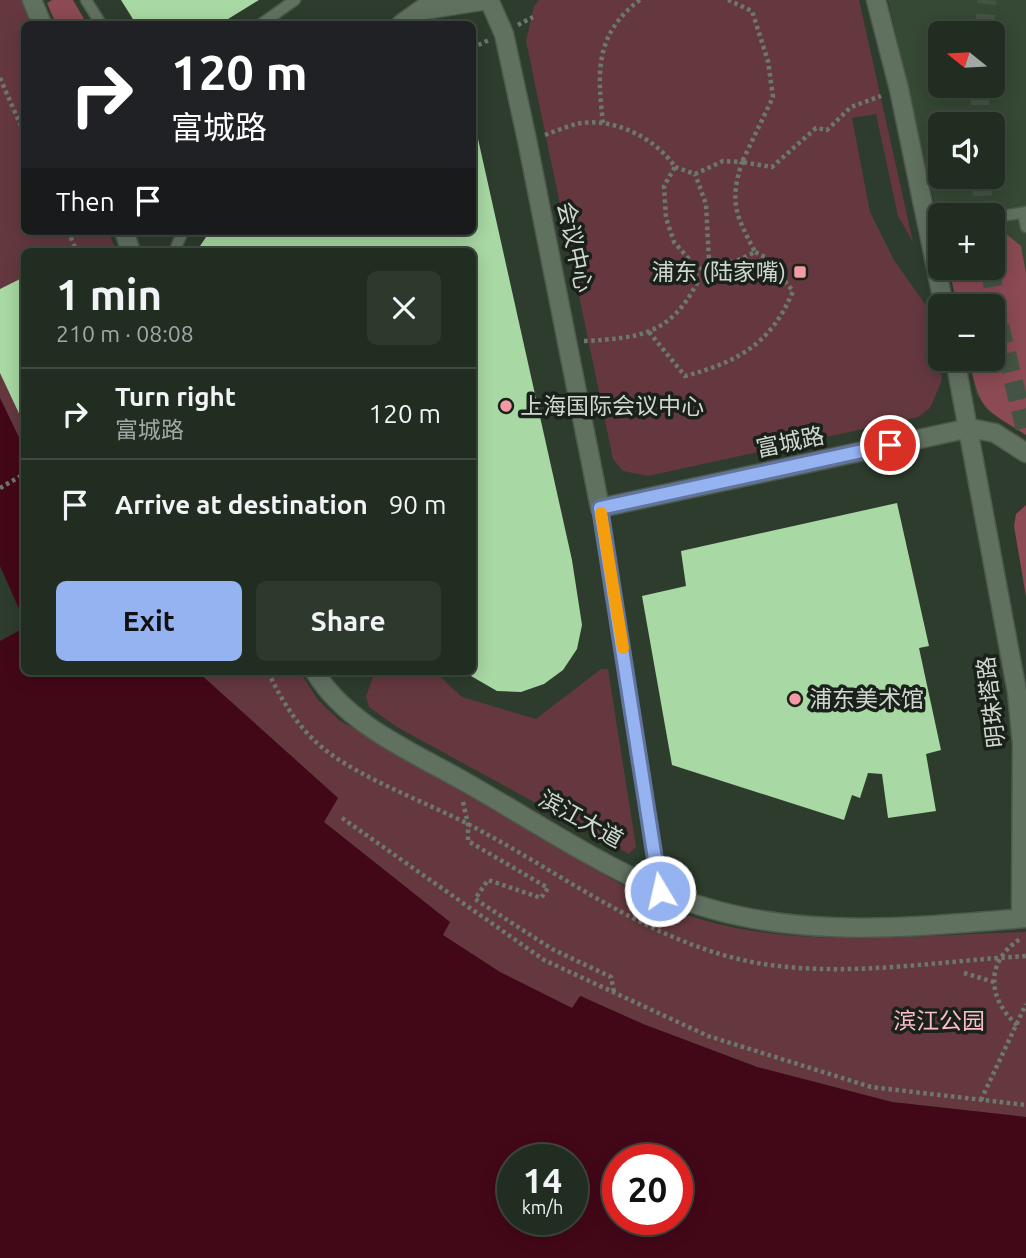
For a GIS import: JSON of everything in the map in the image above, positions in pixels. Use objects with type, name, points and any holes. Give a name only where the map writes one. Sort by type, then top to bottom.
[{"type":"street","points":[[32,0],[41,21]]},
{"type":"street","points":[[405,21],[429,5],[488,0]]},
{"type":"street","name":"会议中心","points":[[488,0],[504,34],[569,339],[600,508]]},
{"type":"street","points":[[876,0],[928,204]]},
{"type":"street","name":"明珠塔路","points":[[958,371],[1017,692],[1022,744],[1024,924]]},
{"type":"street","name":"富城路","points":[[600,508],[970,428],[995,433],[1026,453]]},
{"type":"street","name":"滨江大道","points":[[317,675],[326,691],[344,709],[457,777],[660,891],[729,912],[830,928],[1024,924]]},
{"type":"lane","points":[[86,0],[99,21]]},
{"type":"lane","points":[[265,21],[295,0]]},
{"type":"lane","points":[[1005,216],[1025,213],[1026,227]]},
{"type":"lane","points":[[600,508],[660,891]]},
{"type":"path","points":[[603,123],[599,86],[604,44],[619,15],[640,0]]},
{"type":"path","points":[[649,332],[685,376],[721,367],[758,344],[783,314],[793,290],[765,257],[755,253],[740,222],[733,191],[742,162],[773,97],[768,61],[752,11],[728,0]]},
{"type":"path","points":[[0,78],[21,126]]},
{"type":"path","points":[[527,140],[578,124],[603,123],[642,137],[664,151],[675,167],[695,174],[723,161],[772,167],[816,128],[827,130],[851,107],[899,89]]},
{"type":"path","points":[[569,339],[620,340],[649,332],[683,310],[697,283],[689,259],[674,242],[666,218],[664,186],[675,167]]},
{"type":"path","points":[[695,174],[706,204],[709,261]]},
{"type":"path","points":[[695,275],[709,261],[734,262],[755,253]]},
{"type":"path","points":[[0,488],[21,476]]},
{"type":"path","points":[[457,777],[468,824],[468,841],[548,888],[541,898],[488,880],[475,899],[552,949],[611,976],[614,992]]},
{"type":"path","points":[[342,818],[544,960],[708,1036],[871,1087],[1026,1105]]},
{"type":"path","points":[[1017,1025],[1004,1012],[994,982],[999,958],[1024,924]]},
{"type":"path","points":[[964,973],[994,982]]},
{"type":"path","points":[[981,1100],[1026,1004]]},
{"type":"shaded area","points":[[52,0],[73,0],[85,21],[55,21],[47,3]]},
{"type":"shaded area","points":[[888,0],[1026,0],[1026,435],[987,410],[976,394],[971,371],[1005,371],[1005,294],[954,294],[952,280],[1005,280],[1005,203],[934,203],[931,189],[1005,189],[1005,112],[928,112],[928,175]]},
{"type":"shaded area","points":[[1005,233],[1021,246],[1026,273],[1026,435],[1000,419],[986,406],[976,389],[972,371],[1005,371],[1005,294],[954,294],[952,280],[1005,280]]},
{"type":"shaded area","points":[[0,398],[21,442],[21,675],[201,675],[338,798],[324,822],[450,922],[443,935],[500,972],[572,1008],[580,996],[643,1024],[757,1067],[892,1102],[1026,1117],[1026,1258],[0,1258]]},
{"type":"shaded area","points":[[1026,505],[1026,597],[1014,526],[1016,514]]},
{"type":"green space","points":[[0,0],[23,0],[31,21],[21,21],[21,235],[110,235],[115,248],[21,248],[21,442],[0,398]]},
{"type":"green space","points":[[539,0],[859,0],[913,242],[898,216],[876,114],[852,118],[870,212],[894,260],[927,307],[928,371],[941,371],[942,380],[930,408],[918,417],[648,476],[623,471],[613,459],[526,41],[534,6]]},
{"type":"green space","points":[[601,669],[608,669],[636,847],[629,854],[397,727],[369,707],[366,696],[374,675],[438,675],[462,697],[536,719]]},
{"type":"green space","name":"滨江公园","points":[[201,675],[302,675],[318,700],[339,720],[622,885],[670,909],[713,923],[757,932],[846,938],[1026,932],[1026,1117],[892,1102],[757,1067],[643,1024],[581,996],[572,1008],[500,972],[442,935],[449,922],[323,822],[338,798]]},
{"type":"pier","points":[[0,566],[21,613],[21,630],[0,641]]},
{"type":"building","points":[[121,0],[259,0],[225,21],[134,21]]},
{"type":"building","name":"上海国际会议中心","points":[[476,130],[572,560],[582,625],[577,649],[563,670],[544,684],[521,692],[497,691],[469,675],[476,675],[476,248],[199,248],[207,235],[476,235]]},
{"type":"building","points":[[21,278],[21,418],[0,373],[0,289]]},
{"type":"building","name":"浦东美术馆","points":[[897,503],[929,646],[919,648],[941,750],[926,754],[936,811],[888,818],[882,774],[868,773],[860,798],[852,795],[844,820],[672,765],[642,596],[686,586],[681,551]]},
{"type":"tunnel","points":[[985,21],[987,0]]},
{"type":"tunnel","points":[[980,98],[980,112]]},
{"type":"tunnel","points":[[982,189],[983,203]]},
{"type":"tunnel","points":[[992,280],[999,323],[1026,432]]},
{"type":"slow traffic","points":[[601,513],[623,648]]},
{"type":"place","name":"浦东 (陆家嘴)","points":[[800,272]]},
{"type":"place","name":"上海国际会议中心","points":[[506,406]]},
{"type":"place","name":"浦东美术馆","points":[[795,699]]},
{"type":"route","points":[[660,891],[600,508],[890,445]]}]
